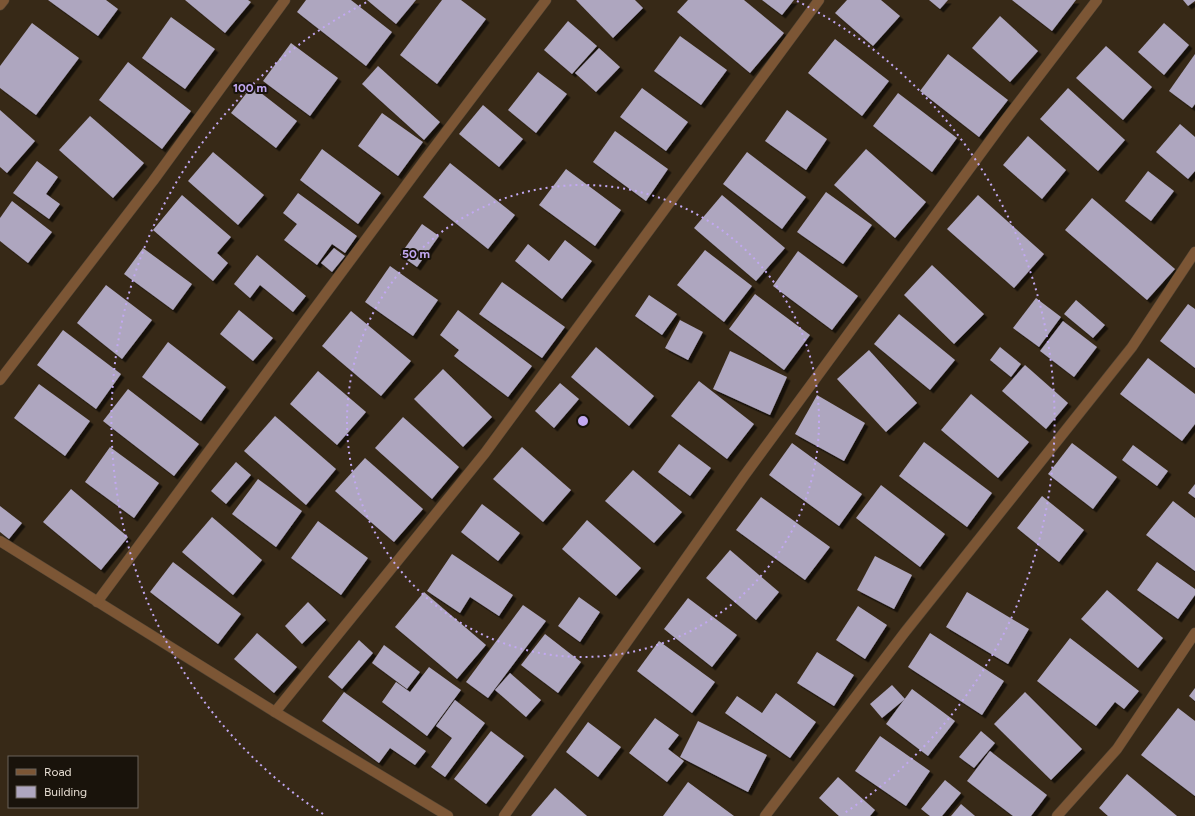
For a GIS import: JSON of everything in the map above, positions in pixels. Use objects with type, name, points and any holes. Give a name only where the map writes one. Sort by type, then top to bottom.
[{"type":"street","points":[[0,5],[4,0]]},
{"type":"street","points":[[0,380],[153,181],[285,0]]},
{"type":"street","points":[[97,602],[424,161],[546,0]]},
{"type":"street","points":[[275,712],[485,453],[819,0]]},
{"type":"street","points":[[504,816],[744,476],[1003,123],[1097,0]]},
{"type":"street","points":[[765,816],[905,632],[1132,347],[1195,252]]},
{"type":"street","points":[[0,541],[275,712],[448,816]]},
{"type":"street","points":[[1057,816],[1117,749],[1195,633]]},
{"type":"building","points":[[48,0],[106,0],[118,9],[98,36]]},
{"type":"building","points":[[185,0],[248,0],[251,2],[225,33]]},
{"type":"building","points":[[306,0],[351,0],[392,32],[366,66],[297,12]]},
{"type":"building","points":[[367,0],[416,0],[396,24]]},
{"type":"building","points":[[442,0],[461,0],[486,19],[437,84],[400,55]]},
{"type":"building","points":[[576,0],[635,0],[643,8],[613,38]]},
{"type":"building","points":[[688,0],[744,0],[784,33],[750,73],[677,12]]},
{"type":"building","points":[[762,0],[794,0],[782,15]]},
{"type":"building","points":[[847,0],[881,0],[900,16],[873,46],[835,13]]},
{"type":"building","points":[[929,0],[948,0],[940,9]]},
{"type":"building","points":[[1012,0],[1076,0],[1052,31]]},
{"type":"building","points":[[1183,0],[1195,0],[1195,1],[1188,6]]},
{"type":"building","points":[[1000,16],[1038,51],[1010,82],[972,48]]},
{"type":"building","points":[[171,17],[215,49],[185,89],[142,58]]},
{"type":"building","points":[[568,21],[597,46],[572,74],[544,50]]},
{"type":"building","points":[[32,23],[79,58],[36,115],[0,88],[0,66]]},
{"type":"building","points":[[1164,23],[1189,45],[1164,75],[1138,52]]},
{"type":"building","points":[[680,36],[727,70],[701,105],[654,71]]},
{"type":"building","points":[[835,39],[889,81],[862,116],[808,73]]},
{"type":"building","points":[[291,43],[338,78],[310,116],[263,81]]},
{"type":"building","points":[[1106,46],[1152,87],[1123,120],[1076,78]]},
{"type":"building","points":[[599,48],[620,67],[596,92],[575,73]]},
{"type":"building","points":[[948,54],[1008,100],[979,137],[920,91]]},
{"type":"building","points":[[1195,54],[1195,104],[1192,108],[1169,91]]},
{"type":"building","points":[[128,62],[191,111],[162,149],[99,100]]},
{"type":"building","points":[[378,66],[440,122],[424,140],[362,84]]},
{"type":"building","points":[[538,72],[567,94],[536,133],[508,110]]},
{"type":"building","points":[[252,86],[297,121],[276,148],[231,113]]},
{"type":"building","points":[[642,88],[688,122],[666,151],[620,117]]},
{"type":"building","points":[[1068,88],[1125,140],[1098,171],[1040,119]]},
{"type":"building","points":[[898,93],[957,138],[932,172],[873,126]]},
{"type":"building","points":[[483,105],[523,139],[499,167],[459,134]]},
{"type":"building","points":[[0,110],[35,141],[7,173],[0,167]]},
{"type":"building","points":[[787,110],[827,139],[806,170],[765,141]]},
{"type":"building","points":[[382,113],[423,142],[398,176],[358,146]]},
{"type":"building","points":[[90,116],[144,163],[113,198],[59,150]]},
{"type":"building","points":[[1180,124],[1195,137],[1195,171],[1188,179],[1156,152]]},
{"type":"building","points":[[615,131],[668,169],[646,201],[593,162]]},
{"type":"building","points":[[1028,136],[1066,170],[1042,199],[1003,165]]},
{"type":"building","points":[[322,149],[381,193],[358,224],[300,180]]},
{"type":"building","points":[[866,149],[926,202],[895,238],[834,185]]},
{"type":"building","points":[[213,152],[264,195],[238,225],[188,181]]},
{"type":"building","points":[[747,152],[806,197],[782,229],[723,184]]},
{"type":"building","points":[[37,161],[58,177],[46,194],[60,204],[49,219],[13,193]]},
{"type":"building","points":[[450,163],[515,215],[488,249],[423,197]]},
{"type":"building","points":[[566,169],[621,210],[595,246],[539,205]]},
{"type":"building","points":[[1148,171],[1174,191],[1151,221],[1125,201]]},
{"type":"building","points":[[826,192],[872,225],[843,264],[797,232]]},
{"type":"building","points":[[298,193],[357,236],[345,253],[332,244],[317,265],[284,240],[297,224],[283,213]]},
{"type":"building","points":[[182,195],[231,237],[217,253],[228,263],[213,281],[153,230]]},
{"type":"building","points":[[722,195],[785,248],[756,281],[694,228]]},
{"type":"building","points":[[978,195],[1044,254],[1014,288],[947,229]]},
{"type":"building","points":[[1092,198],[1175,269],[1147,300],[1065,230]]},
{"type":"building","points":[[12,201],[52,232],[28,263],[0,241],[0,218]]},
{"type":"building","points":[[422,224],[439,236],[417,267],[400,255]]},
{"type":"building","points":[[565,240],[592,261],[562,299],[515,261],[528,244],[549,261]]},
{"type":"building","points":[[143,248],[192,284],[173,310],[124,274]]},
{"type":"building","points":[[334,248],[345,256],[332,272],[321,263]]},
{"type":"building","points":[[705,250],[752,286],[724,322],[677,285]]},
{"type":"building","points":[[798,251],[858,296],[832,330],[773,286]]},
{"type":"building","points":[[257,255],[306,296],[293,312],[260,285],[250,298],[234,284]]},
{"type":"building","points":[[932,265],[984,314],[954,344],[904,295]]},
{"type":"building","points":[[390,266],[438,300],[413,336],[365,302]]},
{"type":"building","points":[[502,282],[565,327],[542,358],[479,314]]},
{"type":"building","points":[[106,285],[152,320],[122,359],[77,323]]},
{"type":"building","points":[[755,294],[810,335],[784,370],[729,329]]},
{"type":"building","points":[[649,295],[677,314],[662,335],[635,316]]},
{"type":"building","points":[[1036,298],[1061,317],[1039,347],[1013,328]]},
{"type":"building","points":[[1076,300],[1105,325],[1093,338],[1064,314]]},
{"type":"building","points":[[1188,304],[1195,309],[1195,368],[1160,341]]},
{"type":"building","points":[[239,310],[273,338],[253,361],[220,334]]},
{"type":"building","points":[[458,310],[532,366],[508,397],[454,356],[459,350],[440,335]]},
{"type":"building","points":[[351,311],[411,361],[381,396],[322,346]]},
{"type":"building","points":[[899,314],[955,360],[930,390],[874,344]]},
{"type":"building","points":[[680,320],[703,332],[688,360],[665,348]]},
{"type":"building","points":[[1063,321],[1097,347],[1074,377],[1040,351]]},
{"type":"building","points":[[63,330],[121,374],[96,409],[37,365]]},
{"type":"building","points":[[168,342],[226,387],[201,421],[142,377]]},
{"type":"building","points":[[596,347],[654,396],[629,426],[571,377]]},
{"type":"building","points":[[1000,347],[1021,364],[1011,377],[990,360]]},
{"type":"building","points":[[869,350],[917,403],[886,432],[837,379]]},
{"type":"building","points":[[730,351],[787,377],[770,415],[713,389]]},
{"type":"building","points":[[1148,358],[1195,394],[1195,424],[1182,441],[1120,394]]},
{"type":"building","points":[[1025,365],[1068,403],[1046,429],[1002,391]]},
{"type":"building","points":[[443,369],[492,417],[463,447],[414,399]]},
{"type":"building","points":[[318,371],[366,412],[337,445],[290,404]]},
{"type":"building","points":[[699,381],[754,424],[727,459],[671,416]]},
{"type":"building","points":[[560,383],[579,399],[554,428],[535,411]]},
{"type":"building","points":[[39,384],[90,421],[65,456],[14,418]]},
{"type":"building","points":[[128,389],[199,444],[174,476],[103,421]]},
{"type":"building","points":[[971,394],[1029,442],[998,478],[941,430]]},
{"type":"building","points":[[817,395],[865,423],[844,461],[795,434]]},
{"type":"building","points":[[275,416],[336,469],[306,505],[244,451]]},
{"type":"building","points":[[403,417],[459,467],[432,499],[375,448]]},
{"type":"building","points":[[924,442],[992,493],[967,527],[899,476]]},
{"type":"building","points":[[792,443],[862,494],[839,526],[769,475]]},
{"type":"building","points":[[1072,443],[1117,477],[1093,509],[1048,474]]},
{"type":"building","points":[[679,444],[711,468],[690,496],[658,472]]},
{"type":"building","points":[[1133,445],[1168,471],[1157,486],[1122,460]]},
{"type":"building","points":[[110,447],[159,483],[134,518],[85,482]]},
{"type":"building","points":[[522,447],[571,490],[543,522],[493,479]]},
{"type":"building","points":[[365,458],[423,509],[394,542],[335,491]]},
{"type":"building","points":[[236,462],[251,475],[226,504],[211,491]]},
{"type":"building","points":[[633,470],[682,512],[654,543],[605,501]]},
{"type":"building","points":[[258,479],[302,511],[276,547],[232,514]]},
{"type":"building","points":[[1195,484],[1195,498],[1188,493]]},
{"type":"building","points":[[881,485],[945,534],[920,567],[856,518]]},
{"type":"building","points":[[71,489],[128,537],[101,570],[43,522]]},
{"type":"building","points":[[1042,496],[1084,530],[1059,562],[1017,528]]},
{"type":"building","points":[[761,497],[830,547],[805,580],[736,530]]},
{"type":"building","points":[[1173,501],[1195,518],[1195,571],[1146,535]]},
{"type":"building","points":[[482,504],[520,533],[498,561],[461,532]]},
{"type":"building","points":[[0,506],[22,523],[9,539],[0,532]]},
{"type":"building","points":[[212,517],[262,560],[233,595],[182,552]]},
{"type":"building","points":[[587,520],[641,568],[616,596],[562,549]]},
{"type":"building","points":[[318,521],[368,558],[341,595],[291,558]]},
{"type":"building","points":[[730,550],[779,592],[756,620],[706,578]]},
{"type":"building","points":[[452,554],[513,595],[499,616],[470,597],[460,613],[427,591]]},
{"type":"building","points":[[875,556],[912,575],[894,609],[857,590]]},
{"type":"building","points":[[173,562],[241,614],[218,644],[150,592]]},
{"type":"building","points":[[1157,562],[1195,589],[1195,595],[1178,619],[1137,590]]},
{"type":"building","points":[[1107,590],[1163,638],[1138,668],[1081,619]]},
{"type":"building","points":[[424,592],[486,645],[457,679],[395,627]]},
{"type":"building","points":[[967,592],[1029,629],[1008,664],[946,627]]},
{"type":"building","points":[[579,597],[600,612],[580,642],[558,626]]},
{"type":"building","points":[[688,598],[737,635],[712,667],[664,629]]},
{"type":"building","points":[[308,602],[326,620],[302,644],[285,626]]},
{"type":"building","points":[[523,605],[546,621],[488,698],[466,682]]},
{"type":"building","points":[[858,606],[887,625],[865,659],[836,640]]},
{"type":"building","points":[[257,633],[297,667],[274,693],[234,659]]},
{"type":"building","points":[[930,633],[1004,681],[982,715],[908,667]]},
{"type":"building","points":[[545,634],[581,662],[558,693],[521,665]]},
{"type":"building","points":[[1070,638],[1139,691],[1124,709],[1115,702],[1096,726],[1037,681]]},
{"type":"building","points":[[359,640],[373,653],[342,689],[328,677]]},
{"type":"building","points":[[659,641],[715,682],[692,713],[637,671]]},
{"type":"building","points":[[384,645],[420,672],[407,689],[372,663]]},
{"type":"building","points":[[817,652],[854,675],[834,706],[797,683]]},
{"type":"building","points":[[429,667],[461,690],[427,736],[382,702],[396,682],[410,692]]},
{"type":"building","points":[[510,673],[541,700],[526,717],[495,690]]},
{"type":"building","points":[[892,685],[905,699],[882,718],[870,704]]},
{"type":"building","points":[[1195,688],[1195,701],[1189,696]]},
{"type":"building","points":[[912,689],[955,721],[928,756],[886,724]]},
{"type":"building","points":[[344,692],[426,751],[415,765],[390,748],[379,763],[322,721]]},
{"type":"building","points":[[1025,692],[1082,749],[1051,780],[994,724]]},
{"type":"building","points":[[776,693],[816,722],[790,758],[725,713],[737,696],[762,713]]},
{"type":"building","points":[[455,700],[485,723],[445,777],[431,767],[452,738],[436,726]]},
{"type":"building","points":[[1178,708],[1195,721],[1195,796],[1141,755]]},
{"type":"building","points":[[655,718],[679,735],[668,749],[684,761],[667,782],[629,753]]},
{"type":"building","points":[[698,721],[767,755],[748,792],[680,757]]},
{"type":"building","points":[[588,722],[621,747],[598,777],[566,752]]},
{"type":"building","points":[[491,731],[524,756],[486,804],[454,779]]},
{"type":"building","points":[[981,731],[995,743],[974,768],[959,757]]},
{"type":"building","points":[[880,736],[930,771],[906,806],[855,771]]},
{"type":"building","points":[[990,751],[1047,795],[1031,816],[1013,816],[967,781]]},
{"type":"building","points":[[1127,774],[1177,816],[1108,816],[1099,808]]},
{"type":"building","points":[[838,777],[875,810],[870,816],[839,816],[819,798]]},
{"type":"building","points":[[945,780],[961,793],[942,816],[930,816],[921,809]]},
{"type":"building","points":[[688,782],[734,816],[663,816]]},
{"type":"building","points":[[555,788],[587,816],[531,816]]},
{"type":"building","points":[[961,804],[975,816],[951,816]]}]
